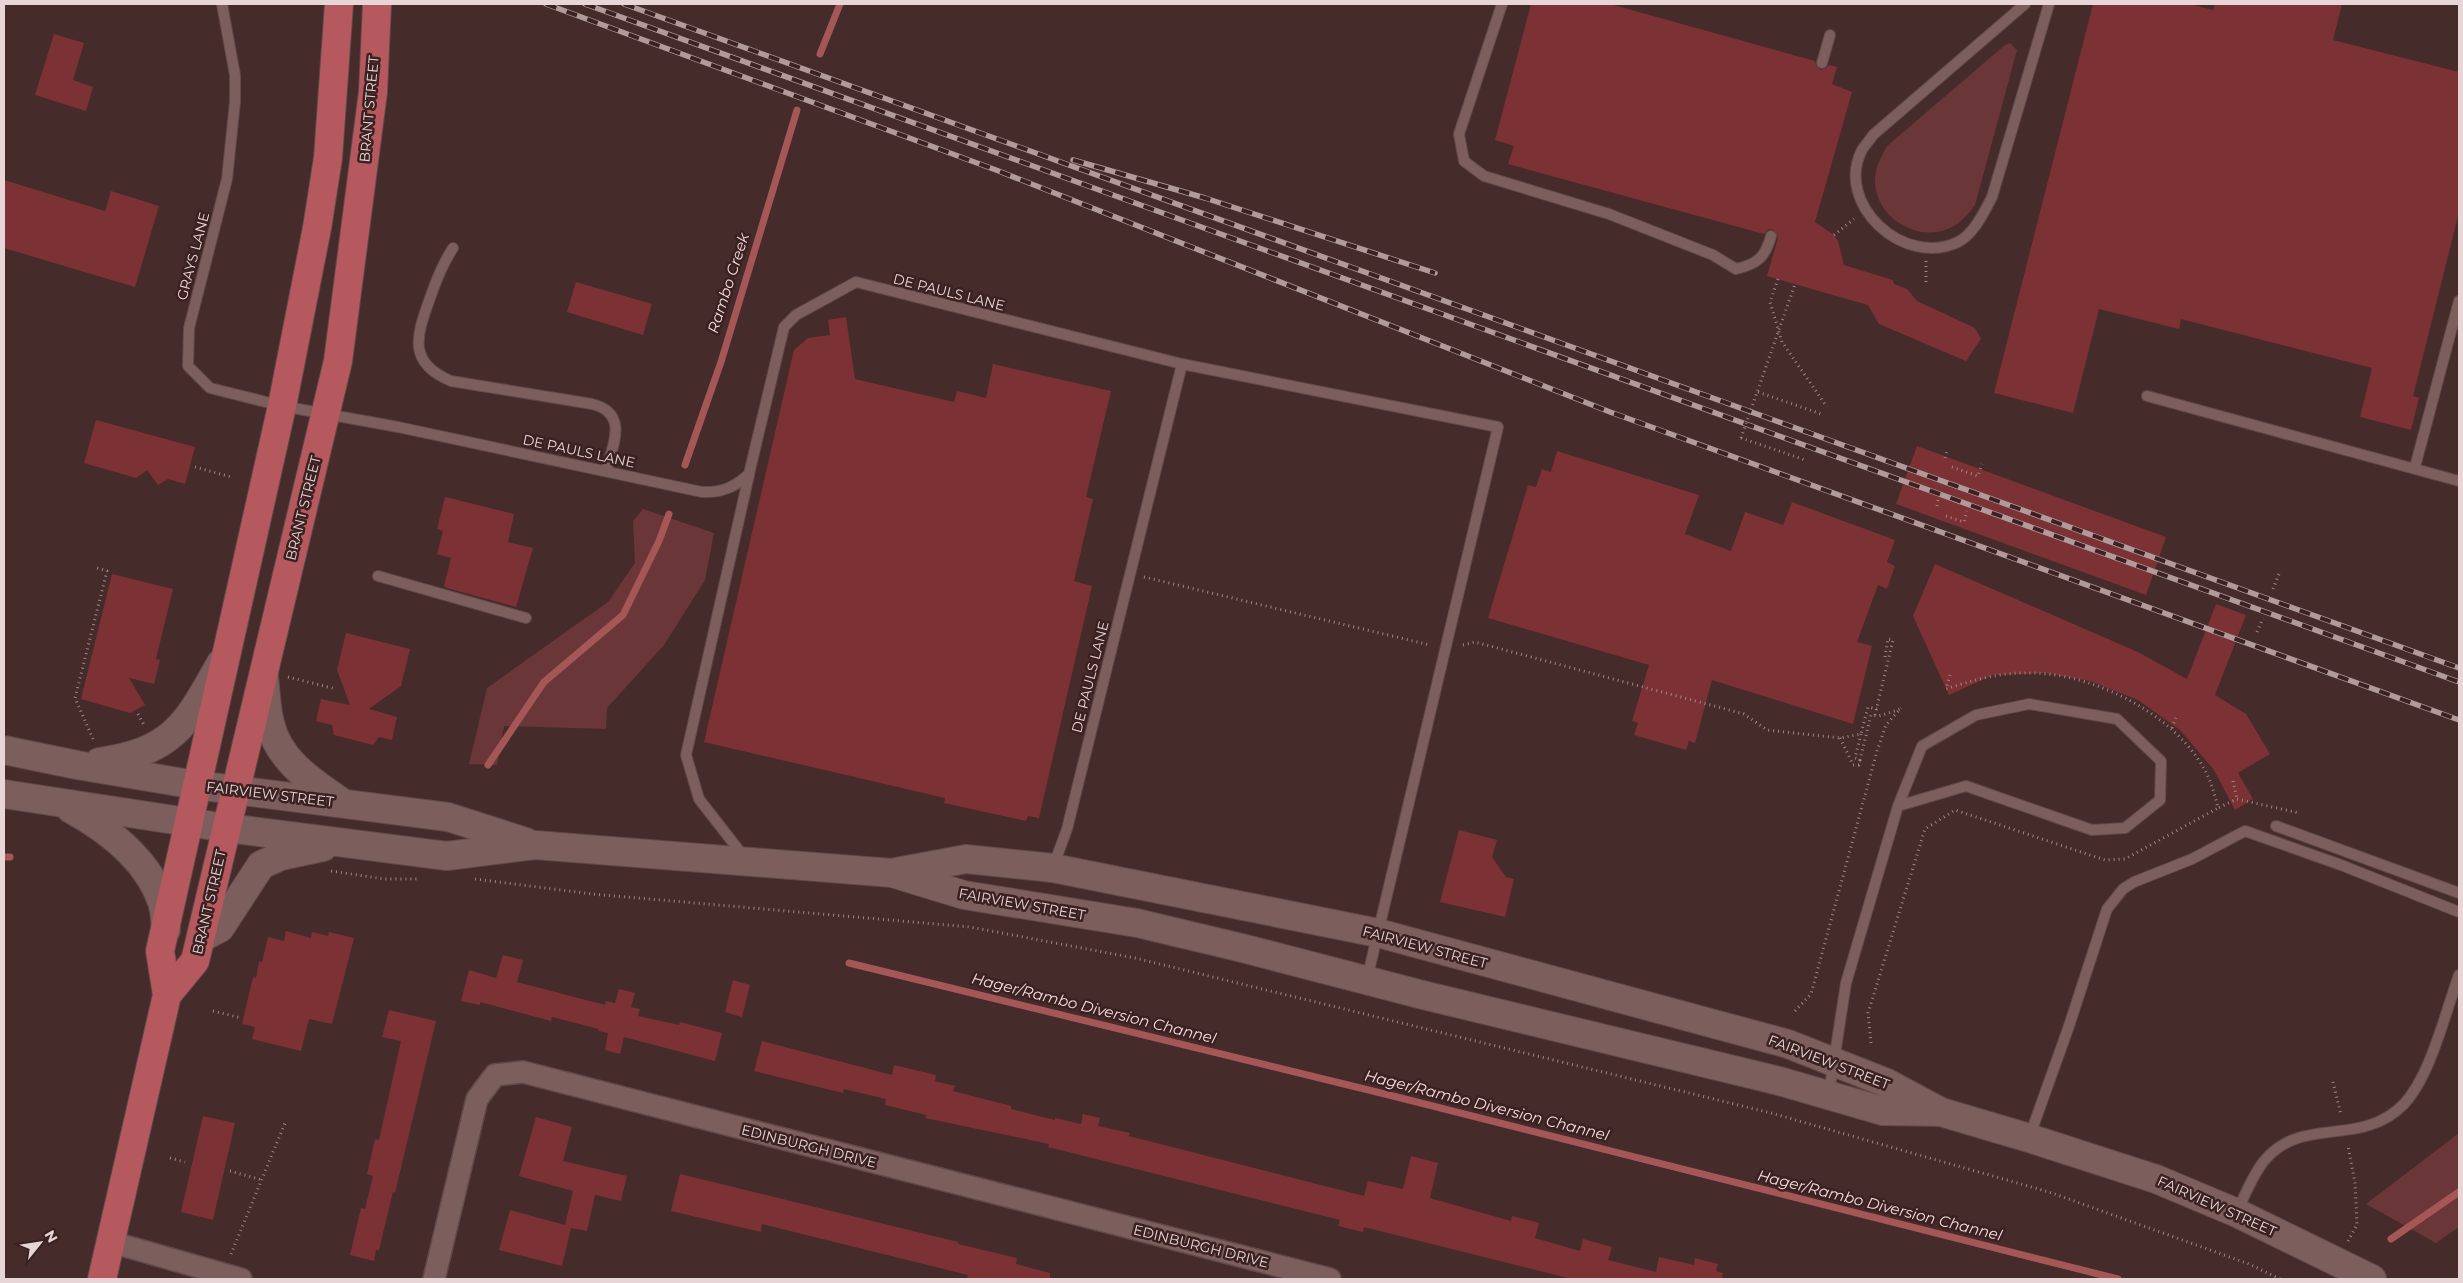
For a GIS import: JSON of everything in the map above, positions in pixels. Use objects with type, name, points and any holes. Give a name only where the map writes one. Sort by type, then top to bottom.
[{"type":"main road","name":"BRANT STREET","points":[[102,1279],[167,995],[160,951],[282,406],[321,202],[335,81],[339,4]]},
{"type":"main road","name":"BRANT STREET","points":[[167,995],[195,961],[236,790],[275,673],[338,361],[373,92],[377,4]]},
{"type":"main road","points":[[77,765],[138,754],[172,736],[187,722],[225,655]]},
{"type":"main road","points":[[275,673],[269,723],[280,749],[311,781],[344,803]]},
{"type":"main road","name":"FAIRVIEW STREET","points":[[4,750],[77,765],[196,785],[448,817],[535,845]]},
{"type":"main road","name":"FAIRVIEW STREET","points":[[4,794],[188,823],[447,856],[535,845],[892,873],[964,895],[1137,923],[1367,979],[1423,996],[1779,1081],[1883,1111],[1941,1112]]},
{"type":"main road","points":[[61,804],[94,822],[142,866],[150,876],[163,904],[166,930]]},
{"type":"main road","points":[[201,938],[220,928],[261,865],[280,856],[346,843]]},
{"type":"main road","name":"FAIRVIEW STREET","points":[[892,873],[966,858],[1053,868],[1378,933],[1788,1044],[1887,1083],[1941,1112],[2156,1179],[2237,1213],[2372,1279]]},
{"type":"street","name":"EDINBURGH DRIVE","points":[[434,1279],[478,1099],[495,1075],[523,1072],[1330,1279]]},
{"type":"street","points":[[111,1242],[232,1277]]},
{"type":"lane","name":"GRAYS LANE","points":[[222,4],[235,75],[235,102],[228,179],[189,328],[188,366],[210,388],[282,406],[327,413]]},
{"type":"lane","points":[[1502,4],[1459,134],[1464,161],[1484,176],[1609,214],[1713,255],[1736,269],[1754,264],[1768,246],[1771,236]]},
{"type":"lane","points":[[2025,4],[1873,135],[1862,150],[1857,164],[1857,181],[1866,209],[1879,228],[1895,238],[1926,248],[1941,247],[1958,242],[1969,232],[1992,197],[2049,4]]},
{"type":"lane","points":[[1822,63],[1830,34]]},
{"type":"lane","points":[[453,248],[441,267],[418,332],[418,345],[430,368],[439,376],[451,381],[592,404],[606,409],[615,422],[616,429],[606,471]]},
{"type":"lane","name":"DE PAULS LANE","points":[[327,413],[702,492],[716,492],[740,483],[749,474],[784,327],[796,315],[856,282],[1182,364],[1067,829],[1053,868]]},
{"type":"lane","points":[[2415,467],[2459,301]]},
{"type":"lane","points":[[1182,364],[1498,427],[1367,979]]},
{"type":"lane","points":[[2147,396],[2415,467],[2459,481]]},
{"type":"lane","points":[[748,861],[699,799],[686,754],[749,474]]},
{"type":"lane","points":[[378,576],[526,618]]},
{"type":"lane","points":[[1828,1096],[1846,983],[1898,806],[1922,746],[1976,715],[2029,704],[2117,719],[2161,761],[2160,800],[2125,828],[2092,830],[1966,786],[1898,806]]},
{"type":"lane","points":[[2276,826],[2459,893]]},
{"type":"lane","points":[[2029,1138],[2069,1026],[2107,909],[2123,889],[2134,882],[2192,859],[2245,831],[2350,868],[2459,912]]},
{"type":"lane","points":[[2237,1213],[2257,1172],[2278,1148],[2307,1135],[2360,1130],[2382,1120],[2412,1095],[2421,1080],[2459,975]]},
{"type":"path","points":[[1834,235],[1866,209]]},
{"type":"path","points":[[1926,248],[1926,286]]},
{"type":"path","points":[[1778,279],[1770,302],[1782,342],[1827,407]]},
{"type":"path","points":[[1795,284],[1741,438],[1805,460]]},
{"type":"path","points":[[1758,392],[1824,415]]},
{"type":"path","points":[[1945,458],[1947,451]]},
{"type":"path","points":[[1952,467],[1978,476],[1982,464]]},
{"type":"path","points":[[195,467],[231,477]]},
{"type":"path","points":[[1937,506],[1938,500]]},
{"type":"path","points":[[1946,516],[1964,522],[1967,511]]},
{"type":"path","points":[[94,742],[76,698],[107,571],[97,568]]},
{"type":"path","points":[[1131,574],[1446,649],[1475,642],[1744,714],[1767,730],[1840,738],[1861,734]]},
{"type":"path","points":[[2273,590],[2279,574]]},
{"type":"path","points":[[2257,632],[2263,618]]},
{"type":"path","points":[[1875,715],[1893,640],[1888,639],[1885,657]]},
{"type":"path","points":[[275,673],[336,689]]},
{"type":"path","points":[[1860,760],[1855,758],[1868,707],[1877,709]]},
{"type":"path","points":[[1795,1011],[1811,994],[1886,724],[1902,708],[1879,716],[1871,715],[1859,766],[1853,765],[1840,738]]},
{"type":"path","points":[[2172,728],[2176,717]]},
{"type":"path","points":[[2233,781],[2237,799]]},
{"type":"path","points":[[1871,1043],[1868,1013],[1925,829],[1955,810],[2105,860],[2125,859],[2218,808]]},
{"type":"path","points":[[330,871],[384,879],[421,879]]},
{"type":"path","points":[[467,880],[485,880],[612,896],[970,927],[1135,958],[1771,1113],[2050,1192],[2240,1261],[2280,1279]]},
{"type":"path","points":[[213,1011],[241,1018]]},
{"type":"path","points":[[2334,1082],[2355,1183],[2357,1225],[2336,1262]]},
{"type":"path","points":[[232,1277],[262,1180],[285,1123]]},
{"type":"path","points":[[170,1158],[185,1162]]},
{"type":"path","points":[[230,1171],[262,1180]]},
{"type":"shaded area","points":[[2010,43],[2017,50],[1975,205],[1958,224],[1937,232],[1911,229],[1899,223],[1889,215],[1881,204],[1876,192],[1876,169],[1887,146],[2005,45]]},
{"type":"shaded area","points":[[643,509],[714,533],[705,580],[664,645],[607,708],[606,729],[504,726],[497,765],[469,764],[487,688],[608,602],[635,563],[633,521]]},
{"type":"shaded area","points":[[2459,1133],[2459,1227],[2436,1243],[2366,1204]]},
{"type":"building","points":[[1531,4],[1610,4],[1815,61],[1817,67],[1821,70],[1829,65],[1837,67],[1832,84],[1852,92],[1815,222],[1834,235],[1838,241],[1844,265],[1893,280],[1894,284],[1907,289],[1917,301],[1975,328],[1981,339],[1966,361],[1879,324],[1868,305],[1767,276],[1778,238],[1774,230],[1769,229],[1764,234],[1508,164],[1514,146],[1495,140]]},
{"type":"building","points":[[2093,4],[2190,4],[2213,10],[2215,4],[2342,4],[2333,40],[2459,72],[2459,212],[2413,396],[2419,398],[2411,430],[2360,417],[2372,368],[2181,319],[2179,329],[2099,309],[2073,413],[1994,393]]},
{"type":"building","points":[[54,34],[84,43],[73,80],[93,87],[86,111],[35,95]]},
{"type":"building","points":[[4,180],[105,211],[111,191],[159,206],[135,287],[4,248]]},
{"type":"building","points":[[576,282],[652,304],[643,335],[567,312]]},
{"type":"building","points":[[846,317],[855,379],[954,402],[957,391],[986,398],[993,364],[1111,391],[1086,497],[1093,499],[1074,581],[1092,586],[1039,818],[1028,816],[1026,821],[944,803],[945,798],[704,742],[794,350],[808,338],[830,335],[828,320]]},
{"type":"building","points":[[96,420],[195,447],[185,484],[168,479],[158,485],[147,470],[136,478],[84,463]]},
{"type":"building","points":[[1917,446],[2166,537],[2146,595],[1896,504]]},
{"type":"building","points":[[1557,451],[1699,495],[1685,534],[1731,551],[1745,512],[1783,525],[1792,502],[1895,540],[1887,562],[1895,566],[1887,589],[1878,585],[1857,642],[1872,646],[1853,724],[1712,680],[1695,743],[1689,741],[1686,750],[1634,735],[1638,723],[1632,721],[1649,665],[1488,618],[1528,485],[1536,487],[1542,469],[1551,472]]},
{"type":"building","points":[[445,497],[514,514],[508,542],[533,548],[516,607],[444,586],[451,558],[437,554],[443,531],[437,529]]},
{"type":"building","points":[[1935,564],[2138,652],[2187,679],[2216,604],[2246,615],[2215,695],[2246,714],[2270,754],[2238,773],[2253,799],[2235,810],[2214,770],[2180,730],[2138,700],[2090,681],[2045,673],[1993,675],[1949,695],[1913,616]]},
{"type":"building","points":[[112,574],[173,589],[156,659],[160,660],[154,684],[129,678],[145,705],[130,713],[81,699]]},
{"type":"building","points":[[346,633],[410,649],[401,686],[369,709],[397,717],[392,740],[379,737],[373,745],[334,735],[332,725],[316,721],[321,699],[350,705],[337,670]]},
{"type":"building","points":[[1459,830],[1497,840],[1492,857],[1506,877],[1514,879],[1505,917],[1440,902]]},
{"type":"building","points":[[286,931],[311,938],[312,932],[328,936],[329,932],[354,938],[332,1024],[309,1019],[301,1051],[252,1039],[255,1027],[242,1024],[253,977],[256,978],[259,961],[262,962],[268,937],[284,941]]},
{"type":"building","points":[[503,955],[523,960],[517,982],[605,1005],[606,1001],[615,1003],[619,989],[635,993],[631,1007],[640,1009],[638,1016],[679,1025],[680,1022],[722,1033],[715,1061],[624,1037],[620,1054],[605,1050],[608,1033],[598,1031],[599,1029],[552,1017],[551,1021],[480,1002],[480,1005],[461,1001],[469,970],[496,978]]},
{"type":"building","points":[[733,980],[750,985],[742,1017],[725,1012]]},
{"type":"building","points":[[389,1010],[436,1021],[395,1193],[393,1192],[379,1250],[376,1250],[374,1261],[350,1255],[361,1208],[365,1209],[373,1176],[367,1174],[375,1139],[379,1140],[401,1041],[382,1037]]},
{"type":"building","points":[[762,1041],[892,1075],[894,1065],[936,1075],[935,1081],[955,1086],[953,1091],[1011,1106],[1011,1109],[1055,1120],[1055,1118],[1081,1124],[1083,1114],[1100,1118],[1098,1126],[1130,1133],[1129,1136],[1364,1196],[1368,1181],[1403,1189],[1411,1156],[1438,1163],[1430,1198],[1511,1221],[1512,1216],[1539,1223],[1535,1238],[1580,1251],[1583,1239],[1612,1247],[1608,1260],[1656,1272],[1659,1257],[1694,1265],[1695,1258],[1718,1264],[1716,1271],[1723,1273],[1722,1279],[1572,1279],[1364,1227],[1363,1232],[1338,1226],[1340,1220],[1048,1147],[1049,1144],[925,1118],[926,1115],[885,1105],[886,1099],[844,1089],[843,1093],[754,1071]]},
{"type":"building","points":[[203,1116],[235,1123],[213,1220],[181,1212]]},
{"type":"building","points":[[536,1117],[572,1127],[563,1161],[627,1176],[621,1201],[595,1195],[587,1231],[571,1228],[562,1266],[499,1250],[510,1210],[565,1225],[573,1191],[519,1176]]},
{"type":"building","points":[[680,1174],[1017,1258],[1016,1264],[1050,1273],[1050,1279],[967,1279],[968,1275],[762,1224],[761,1232],[671,1211]]},
{"type":"waterway","name":"Rambo Creek","points":[[820,54],[840,4]]},
{"type":"waterway","name":"Rambo Creek","points":[[685,465],[721,362],[797,110]]},
{"type":"waterway","name":"Rambo Creek","points":[[488,765],[544,682],[623,615],[659,541],[669,514]]},
{"type":"waterway","name":"Hager/Rambo Diversion Channel","points":[[4,857],[10,857]]},
{"type":"waterway","name":"Hager/Rambo Diversion Channel","points":[[849,963],[1393,1096],[2118,1279]]},
{"type":"waterway","points":[[2391,1239],[2459,1192]]},
{"type":"railway","points":[[546,4],[996,170],[1610,412],[2459,720]]},
{"type":"railway","points":[[585,4],[2459,682]]},
{"type":"railway","points":[[624,4],[2459,668]]},
{"type":"railway","points":[[1073,160],[1205,198],[1435,273]]}]
